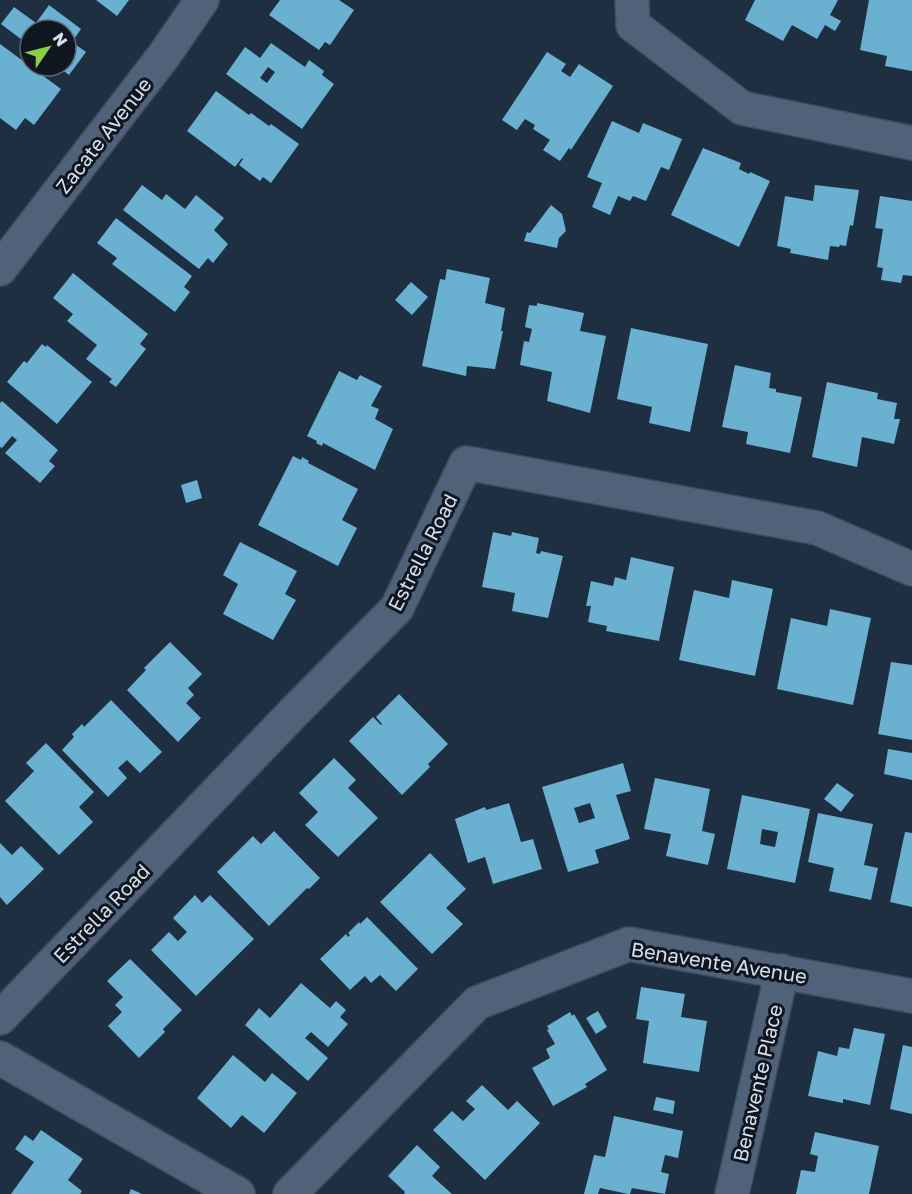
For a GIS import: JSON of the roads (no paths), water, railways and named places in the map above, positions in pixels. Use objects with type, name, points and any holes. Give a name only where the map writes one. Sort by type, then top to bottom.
[{"type":"street","name":"Zacate Avenue","points":[[0,268],[165,54],[202,0]]},
{"type":"street","points":[[632,0],[633,25],[742,108],[912,143]]},
{"type":"street","name":"Estrella Road","points":[[0,1018],[287,719],[397,608],[466,463],[817,528],[912,569]]},
{"type":"street","name":"Benavente Avenue","points":[[290,1194],[477,1003],[629,944],[912,996]]},
{"type":"street","name":"Benavente Place","points":[[732,1194],[782,971]]},
{"type":"street","points":[[0,1058],[238,1194]]}]
